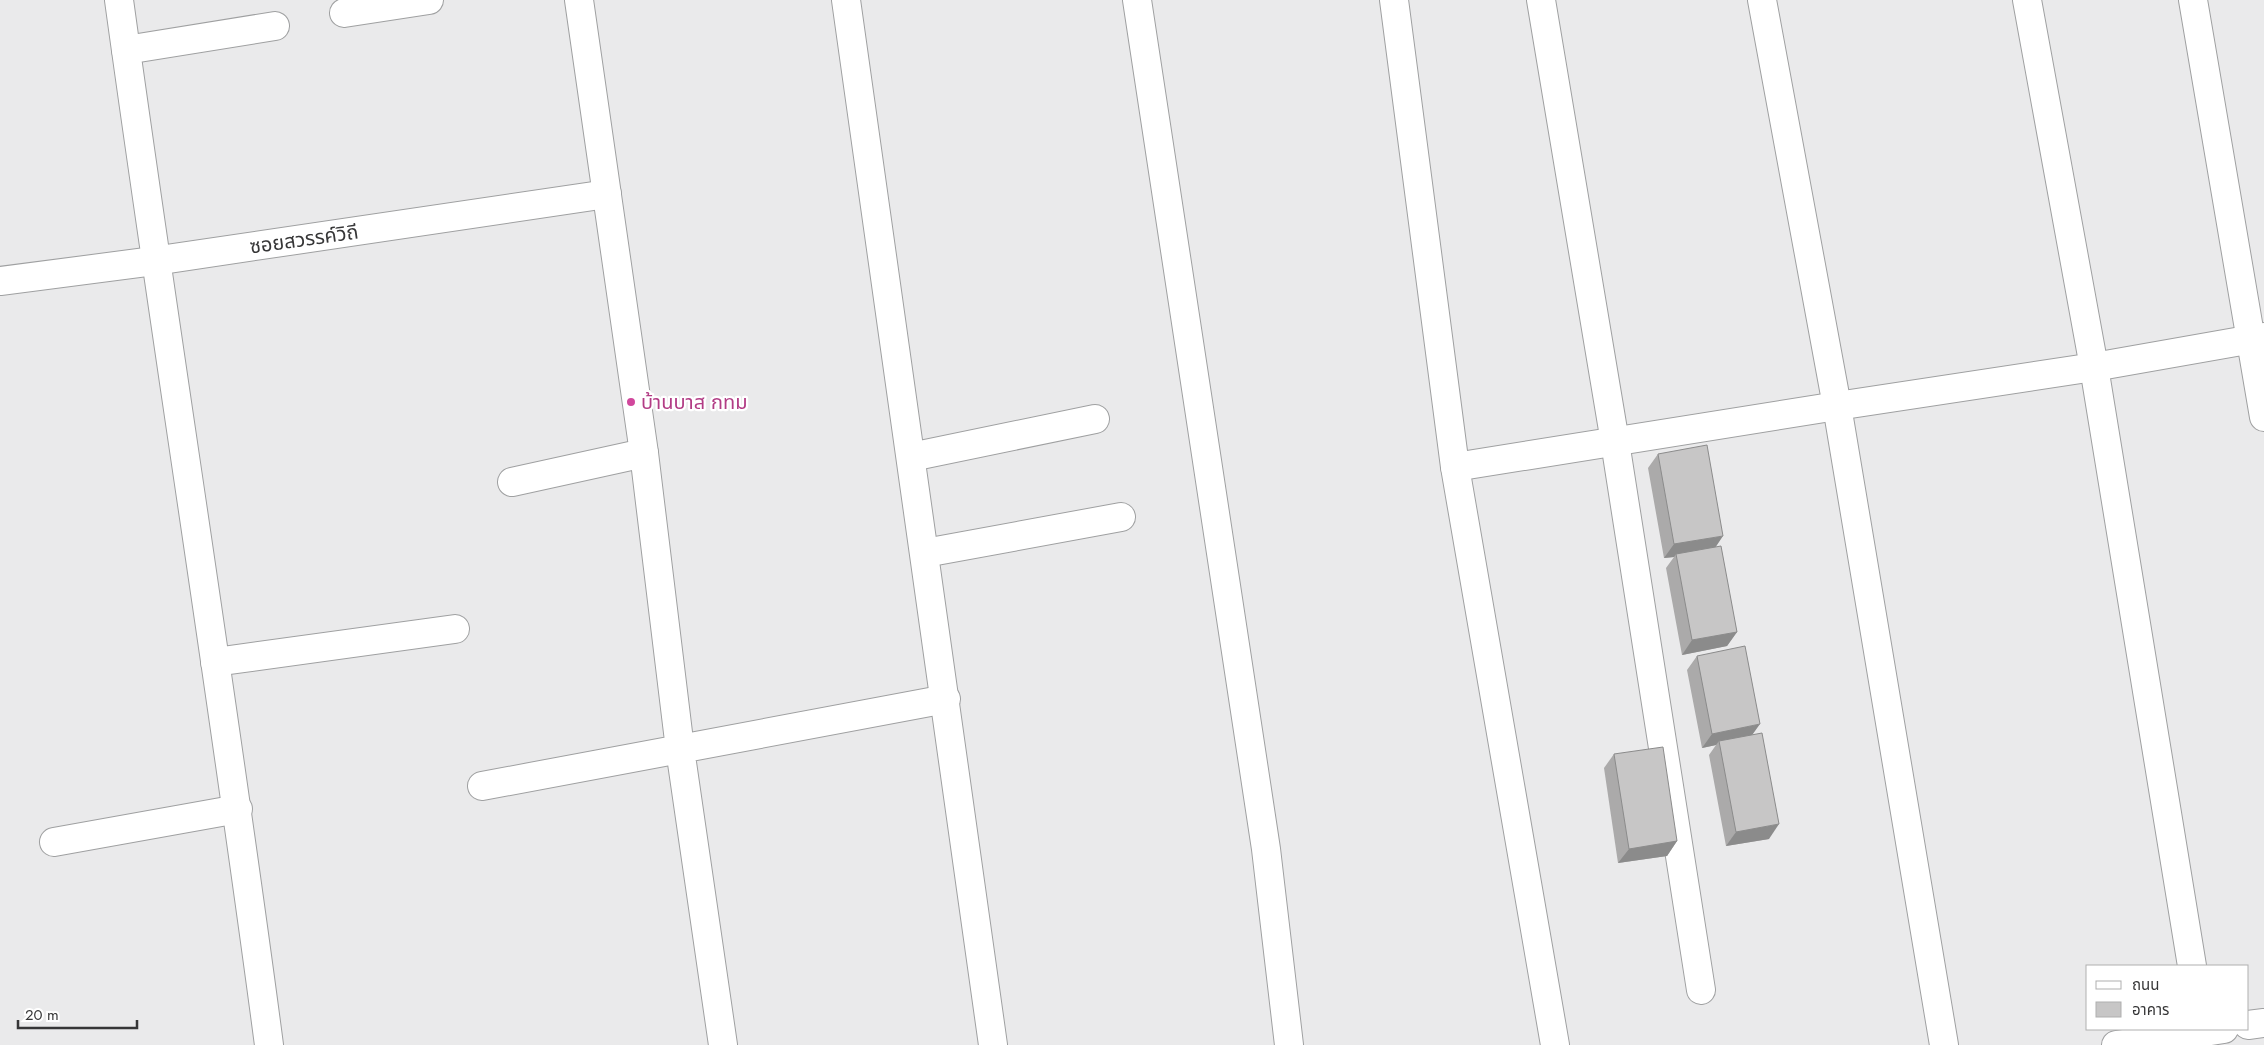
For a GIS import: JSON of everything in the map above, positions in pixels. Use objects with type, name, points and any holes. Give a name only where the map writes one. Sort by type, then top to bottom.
[{"type":"street","points":[[119,0],[154,261],[238,809],[269,1045]]},
{"type":"street","points":[[344,13],[429,0]]},
{"type":"street","points":[[580,0],[644,454],[680,749],[723,1045]]},
{"type":"street","points":[[846,0],[946,699],[993,1045]]},
{"type":"street","points":[[1138,0],[1266,849],[1288,1045]]},
{"type":"street","points":[[1394,0],[1455,467],[1556,1045]]},
{"type":"street","points":[[1541,0],[1615,442],[1701,990]]},
{"type":"street","points":[[1762,0],[1837,406],[1944,1045]]},
{"type":"street","points":[[2028,0],[2094,367],[2192,965]]},
{"type":"street","points":[[2193,0],[2257,338],[2264,417]]},
{"type":"street","points":[[126,50],[275,26]]},
{"type":"street","name":"ซอยสวรรค์วิถี","points":[[0,281],[154,261],[607,194]]},
{"type":"street","points":[[1455,467],[2094,367],[2257,338]]},
{"type":"street","points":[[911,457],[1095,419]]},
{"type":"street","points":[[512,482],[644,454]]},
{"type":"street","points":[[925,553],[1121,517]]},
{"type":"street","points":[[215,662],[455,630]]},
{"type":"street","points":[[482,786],[946,699]]},
{"type":"street","points":[[54,842],[238,809]]},
{"type":"street","points":[[2249,1025],[2264,1023]]},
{"type":"street","points":[[2116,1045],[2209,1034]]},
{"type":"building","points":[[1707,445],[1723,536],[1674,544],[1658,454]]},
{"type":"building","points":[[1721,546],[1737,632],[1692,640],[1676,554]]},
{"type":"building","points":[[1745,646],[1760,724],[1712,734],[1697,656]]},
{"type":"building","points":[[1762,733],[1779,824],[1736,832],[1719,741]]},
{"type":"building","points":[[1663,747],[1677,841],[1629,849],[1614,754]]},
{"type":"place","name":"บ้านบาส กทม","points":[[631,402]]}]
